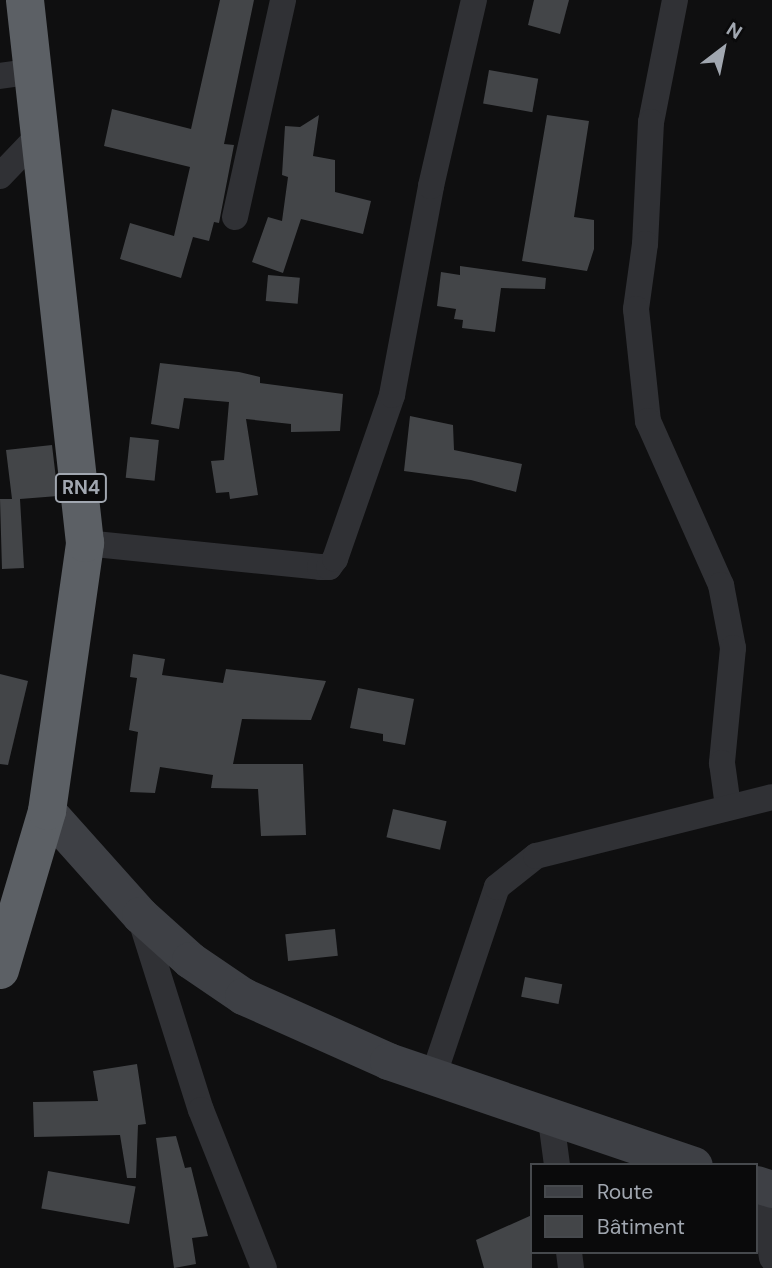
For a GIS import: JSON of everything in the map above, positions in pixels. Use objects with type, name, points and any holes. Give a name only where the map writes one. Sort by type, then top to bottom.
[{"type":"highway","name":"RN4","points":[[0,970],[47,811],[85,543],[42,132],[18,74],[25,0]]},
{"type":"street","points":[[235,217],[283,0]]},
{"type":"street","points":[[85,543],[320,567],[329,567],[335,559],[392,395],[431,186],[474,0]]},
{"type":"street","points":[[675,0],[651,122],[645,244],[636,309],[648,421],[720,585],[733,648],[722,763],[728,806]]},
{"type":"street","points":[[0,176],[42,132]]},
{"type":"street","points":[[433,1077],[496,887],[536,856],[772,797]]},
{"type":"street","points":[[47,811],[140,915],[190,960],[243,996],[305,1027],[433,1077],[551,1120],[688,1163]]},
{"type":"street","points":[[140,915],[201,1110],[264,1268]]},
{"type":"street","points":[[551,1120],[557,1163]]},
{"type":"street","points":[[763,1186],[772,1258]]},
{"type":"building","points":[[220,0],[254,0],[224,144],[234,145],[219,223],[214,222],[209,241],[193,237],[181,278],[120,259],[130,223],[174,236],[190,167],[104,146],[112,109],[191,129]]},
{"type":"building","points":[[534,0],[569,0],[560,34],[528,25]]},
{"type":"building","points":[[489,70],[538,79],[532,112],[483,103]]},
{"type":"building","points":[[319,115],[313,156],[335,160],[335,192],[371,201],[363,234],[301,219],[283,273],[252,262],[268,217],[282,221],[288,177],[282,175],[285,126],[300,127]]},
{"type":"building","points":[[547,115],[589,121],[574,217],[594,220],[594,249],[587,271],[522,261]]},
{"type":"building","points":[[460,266],[546,278],[545,289],[501,288],[495,332],[462,328],[463,320],[454,319],[456,309],[437,306],[441,272],[460,275]]},
{"type":"building","points":[[268,275],[300,278],[298,304],[266,301]]},
{"type":"building","points":[[160,363],[239,372],[260,377],[260,383],[343,394],[340,431],[291,432],[291,424],[246,419],[258,495],[230,499],[229,492],[216,493],[211,461],[224,460],[229,402],[184,398],[179,429],[151,424]]},
{"type":"building","points":[[410,416],[453,425],[454,450],[522,464],[516,492],[471,480],[404,471]]},
{"type":"building","points":[[130,437],[159,440],[155,481],[126,478]]},
{"type":"building","points":[[52,445],[58,496],[20,499],[24,568],[2,569],[0,499],[12,499],[6,450]]},
{"type":"building","points":[[133,654],[165,659],[162,675],[223,683],[226,669],[326,681],[311,720],[242,719],[233,764],[303,764],[306,835],[261,836],[258,789],[211,788],[213,775],[160,767],[155,793],[130,792],[138,732],[129,730],[137,678],[130,677]]},
{"type":"building","points":[[0,674],[28,681],[8,765],[0,764]]},
{"type":"building","points":[[358,688],[414,699],[405,745],[383,741],[383,734],[350,728]]},
{"type":"building","points":[[393,809],[447,821],[440,850],[386,837]]},
{"type":"building","points":[[335,929],[338,956],[288,961],[285,934]]},
{"type":"building","points":[[525,977],[562,984],[558,1004],[521,997]]},
{"type":"building","points":[[137,1064],[146,1124],[138,1125],[136,1178],[127,1178],[120,1135],[34,1137],[33,1102],[98,1101],[93,1071]]},
{"type":"building","points":[[176,1136],[185,1168],[191,1167],[208,1236],[192,1238],[196,1264],[174,1268],[156,1138]]},
{"type":"building","points":[[48,1171],[136,1186],[129,1224],[41,1208]]},
{"type":"building","points":[[530,1216],[532,1268],[484,1268],[476,1240]]}]
